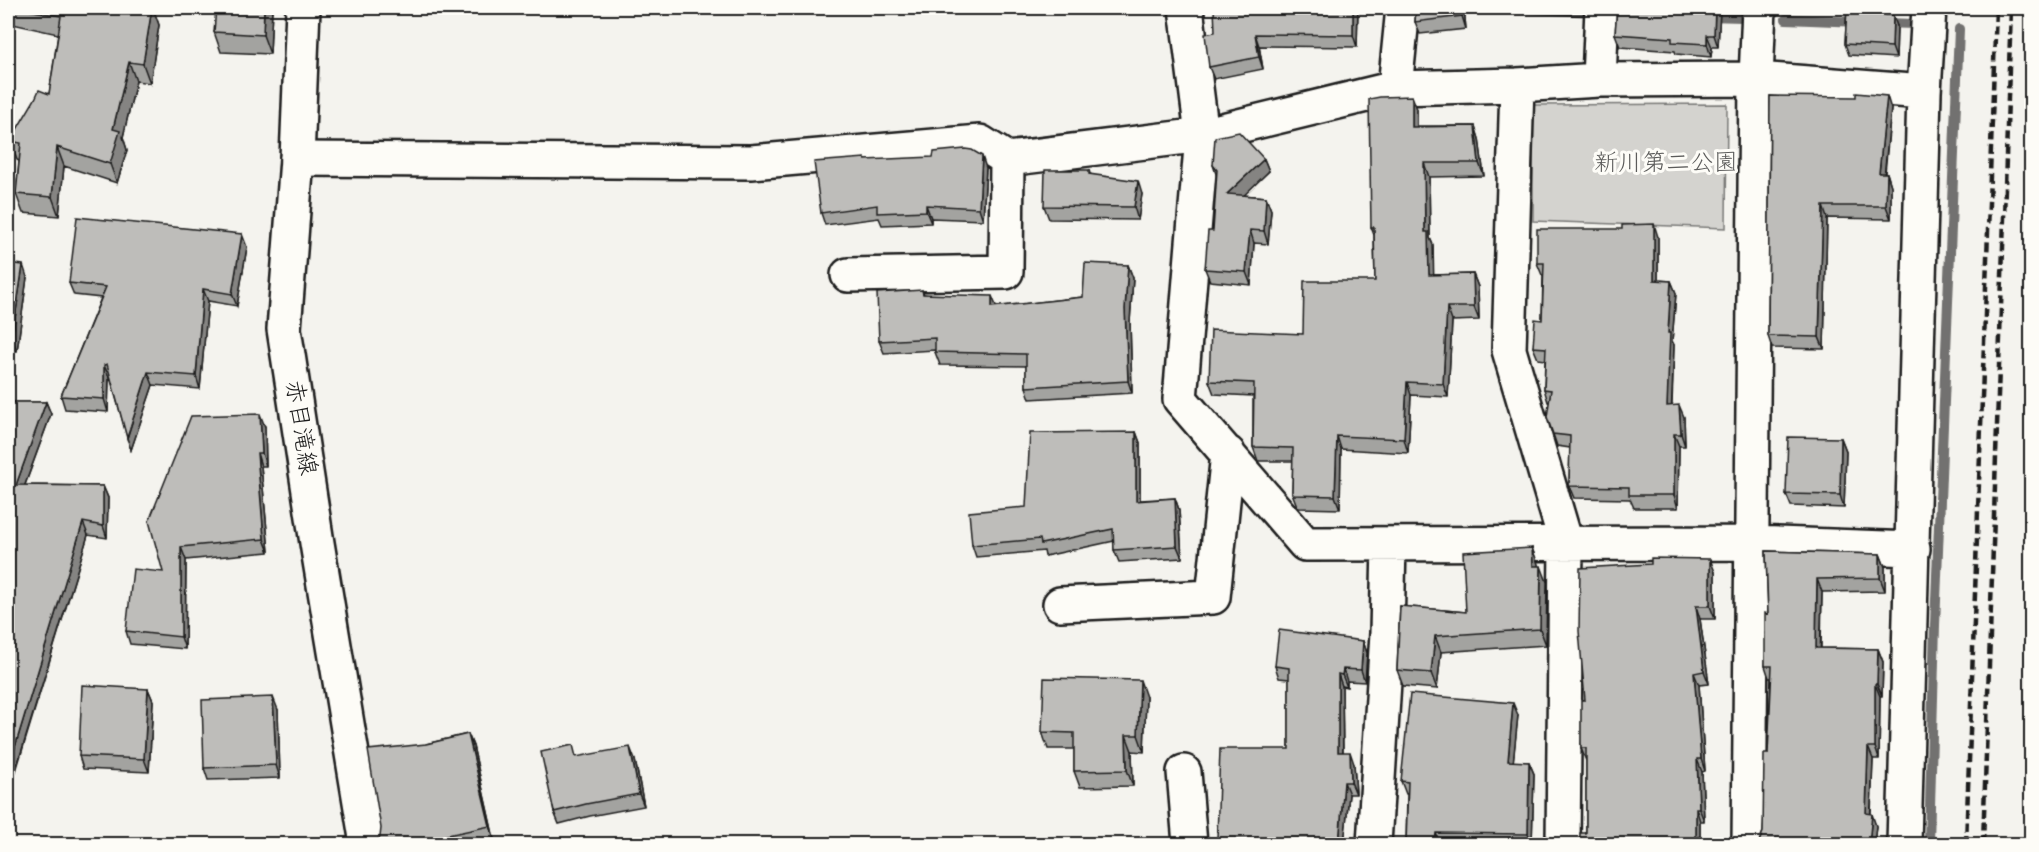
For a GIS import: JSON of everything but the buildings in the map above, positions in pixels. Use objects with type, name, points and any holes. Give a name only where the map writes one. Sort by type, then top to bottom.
[{"type":"street","name":"赤目滝線","points":[[303,8],[297,159],[284,329],[367,844]]},
{"type":"street","points":[[1186,8],[1202,135],[1180,399],[1305,544],[1753,543],[1912,549]]},
{"type":"street","points":[[1395,88],[1403,8]]},
{"type":"street","points":[[1749,844],[1756,79],[1759,8]]},
{"type":"street","points":[[1904,844],[1924,92],[1929,8]]},
{"type":"street","points":[[1599,80],[1601,14]]},
{"type":"street","points":[[297,159],[751,162],[980,142],[1007,159],[1202,135],[1395,88],[1599,80],[1756,79],[1924,92]]},
{"type":"street","points":[[1517,85],[1509,350],[1566,543],[1563,844]]},
{"type":"street","points":[[848,275],[1006,272],[1007,159]]},
{"type":"street","points":[[1060,604],[1213,597],[1228,453]]},
{"type":"street","points":[[1374,844],[1387,633],[1389,544]]},
{"type":"street","points":[[1184,772],[1190,844]]},
{"type":"green space","name":"新川第二公園","points":[[1727,104],[1726,228],[1533,221],[1533,105]]},
{"type":"waterway","points":[[1504,8],[1598,12]]},
{"type":"waterway","points":[[1707,16],[1743,17]]},
{"type":"waterway","points":[[1786,19],[1860,22]]},
{"type":"waterway","points":[[1884,23],[1914,24]]},
{"type":"waterway","points":[[1929,844],[1935,625],[1959,29]]},
{"type":"railway","points":[[1966,844],[1996,8]]},
{"type":"railway","points":[[1983,844],[2011,8]]}]
